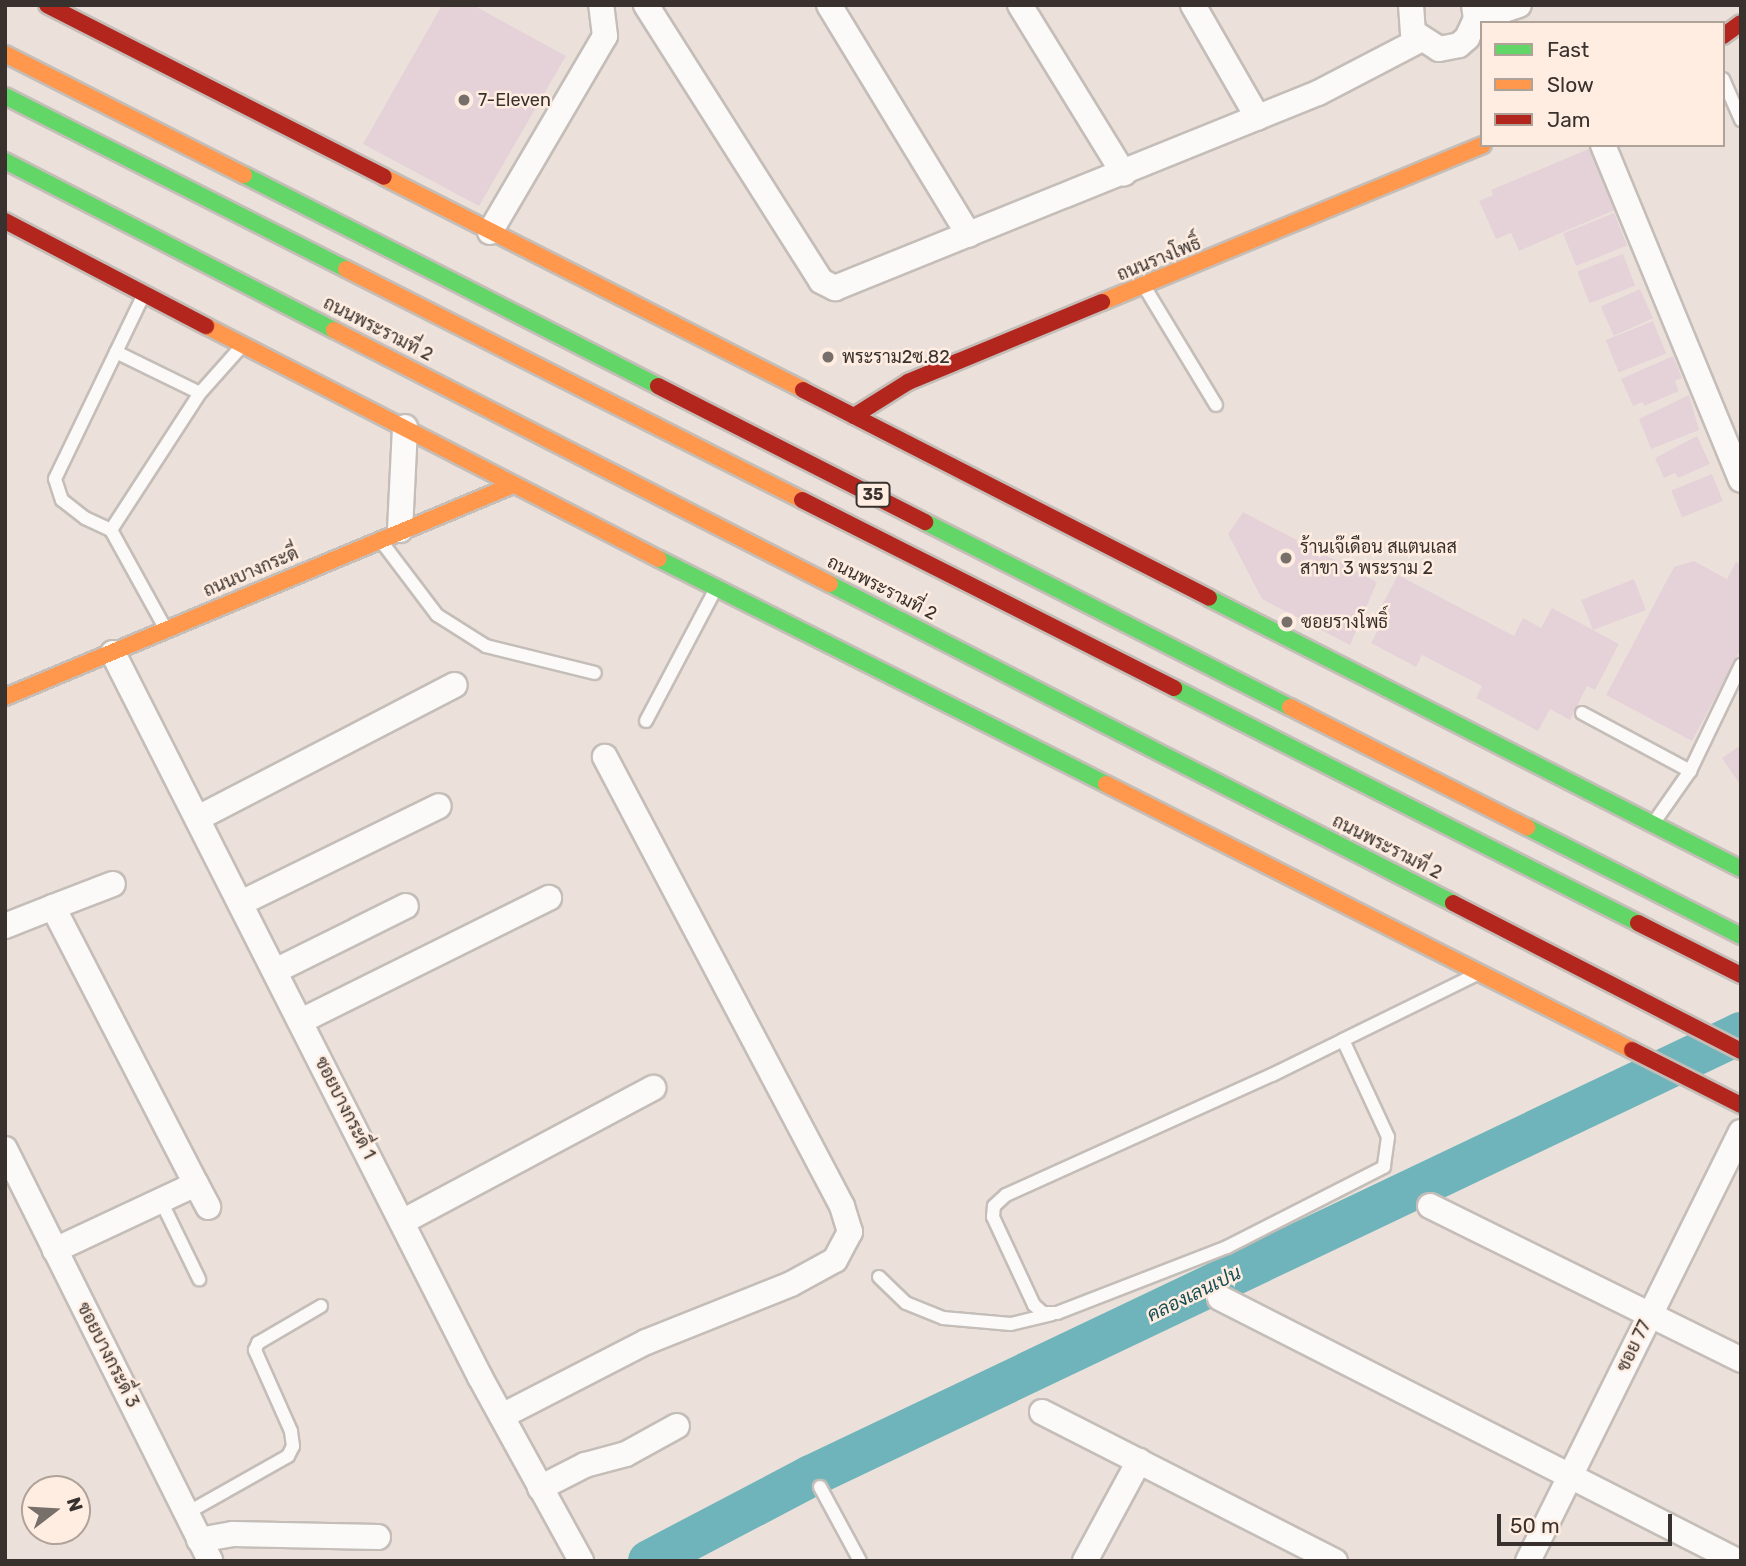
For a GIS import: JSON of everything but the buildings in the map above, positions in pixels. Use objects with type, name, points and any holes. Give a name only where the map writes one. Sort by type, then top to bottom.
[{"type":"main road","points":[[47,5],[1741,869]]},
{"type":"main road","points":[[1725,35],[1741,23]]},
{"type":"main road","name":"35","points":[[5,54],[1741,936]]},
{"type":"main road","points":[[5,96],[1741,975]]},
{"type":"main road","name":"ถนนรางโพธิ์","points":[[854,416],[908,382],[1480,146]]},
{"type":"main road","points":[[5,149],[900,600]]},
{"type":"main road","name":"ถนนพระรามที่ 2","points":[[5,161],[1741,1051]]},
{"type":"main road","points":[[5,221],[246,342],[513,485],[718,585],[1741,1105]]},
{"type":"main road","name":"ถนนบางกระดี่","points":[[5,697],[389,534],[513,485]]},
{"type":"street","points":[[490,232],[604,36],[601,5]]},
{"type":"street","points":[[646,5],[821,281],[835,288],[1124,174],[1318,93],[1420,40]]},
{"type":"street","points":[[829,5],[970,235]]},
{"type":"street","points":[[1020,5],[1124,174]]},
{"type":"street","points":[[1193,5],[1258,118]]},
{"type":"street","points":[[1411,5],[1410,22],[1420,40],[1439,49],[1459,45],[1475,12],[1519,5]]},
{"type":"street","points":[[1734,5],[1741,12]]},
{"type":"street","points":[[1604,147],[1741,480]]},
{"type":"street","points":[[389,534],[405,427]]},
{"type":"street","name":"ซอยบางกระดี่ 1","points":[[113,653],[402,1222],[579,1558]]},
{"type":"street","points":[[198,818],[455,685]]},
{"type":"street","points":[[502,1416],[646,1342],[790,1284],[835,1260],[850,1233],[842,1206],[605,757]]},
{"type":"street","points":[[241,903],[439,806]]},
{"type":"street","points":[[5,926],[113,884]]},
{"type":"street","points":[[301,1021],[549,898]]},
{"type":"street","points":[[275,971],[406,906]]},
{"type":"street","points":[[53,907],[208,1208]]},
{"type":"street","points":[[402,1222],[653,1088]]},
{"type":"street","name":"ซอย 77","points":[[1528,1561],[1741,1132]]},
{"type":"street","name":"ซอยบางกระดี่ 3","points":[[5,1149],[204,1550]]},
{"type":"street","points":[[55,1250],[162,1203],[196,1184]]},
{"type":"street","points":[[1430,1206],[1741,1360]]},
{"type":"street","points":[[1220,1298],[1737,1561]]},
{"type":"street","points":[[1042,1412],[1335,1561]]},
{"type":"street","points":[[540,1488],[585,1465],[626,1454],[677,1426]]},
{"type":"street","points":[[1085,1561],[1139,1461]]},
{"type":"street","points":[[204,1550],[233,1534],[379,1537]]},
{"type":"lane","points":[[1725,84],[1741,120]]},
{"type":"lane","points":[[1144,286],[1216,405]]},
{"type":"lane","points":[[145,291],[55,479],[62,500],[111,530],[165,630]]},
{"type":"lane","points":[[111,530],[200,393],[246,342]]},
{"type":"lane","points":[[116,352],[200,393]]},
{"type":"lane","points":[[389,534],[437,615],[486,646],[595,673]]},
{"type":"lane","points":[[646,721],[718,585]]},
{"type":"lane","points":[[1653,824],[1690,771],[1741,665]]},
{"type":"lane","points":[[1582,713],[1690,771]]},
{"type":"lane","points":[[1057,1313],[1042,1313],[1034,1305],[993,1217],[994,1206],[1006,1195],[1343,1040],[1480,973]]},
{"type":"lane","points":[[879,1277],[906,1303],[943,1318],[1011,1324],[1057,1313],[1227,1247],[1384,1167],[1388,1137],[1343,1040]]},
{"type":"lane","points":[[162,1203],[199,1279]]},
{"type":"lane","points":[[187,1513],[288,1456],[293,1446],[291,1431],[255,1350],[258,1343],[321,1306]]},
{"type":"lane","points":[[820,1487],[860,1561]]},
{"type":"waterway","name":"คลองเลนเปน","points":[[649,1561],[811,1476],[1741,1033]]},
{"type":"traffic: fast","points":[[5,96],[346,269]]},
{"type":"traffic: fast","points":[[5,161],[334,330]]},
{"type":"traffic: fast","points":[[244,175],[658,386]]},
{"type":"traffic: fast","points":[[925,522],[1290,707]]},
{"type":"traffic: fast","points":[[659,559],[1106,784]]},
{"type":"traffic: fast","points":[[830,584],[1453,903]]},
{"type":"traffic: fast","points":[[1209,598],[1741,869]]},
{"type":"traffic: fast","points":[[1174,688],[1638,923]]},
{"type":"traffic: fast","points":[[1527,827],[1741,936]]},
{"type":"traffic: slow","points":[[5,54],[244,175]]},
{"type":"traffic: slow","points":[[1102,302],[1480,146]]},
{"type":"traffic: slow","points":[[384,177],[803,390]]},
{"type":"traffic: slow","points":[[346,269],[802,500]]},
{"type":"traffic: slow","points":[[206,326],[659,559]]},
{"type":"traffic: slow","points":[[334,330],[830,584]]},
{"type":"traffic: slow","points":[[5,697],[513,485]]},
{"type":"traffic: slow","points":[[1290,707],[1527,827]]},
{"type":"traffic: slow","points":[[1106,784],[1632,1050]]},
{"type":"traffic: jam","points":[[47,5],[384,177]]},
{"type":"traffic: jam","points":[[1725,35],[1741,23]]},
{"type":"traffic: jam","points":[[5,221],[206,326]]},
{"type":"traffic: jam","points":[[854,416],[908,382],[1102,302]]},
{"type":"traffic: jam","points":[[658,386],[925,522]]},
{"type":"traffic: jam","points":[[803,390],[1209,598]]},
{"type":"traffic: jam","points":[[802,500],[1174,688]]},
{"type":"traffic: jam","points":[[1453,903],[1741,1051]]},
{"type":"traffic: jam","points":[[1638,923],[1741,975]]},
{"type":"traffic: jam","points":[[1632,1050],[1741,1105]]},
{"type":"place","name":"7-Eleven","points":[[464,100]]},
{"type":"place","name":"พระราม2ซ.82","points":[[828,357]]},
{"type":"place","name":"ร้านเจ๊เดือน สแตนเลส สาขา 3 พระราม 2","points":[[1286,558]]},
{"type":"place","name":"ซอยรางโพธิ์","points":[[1287,622]]}]
